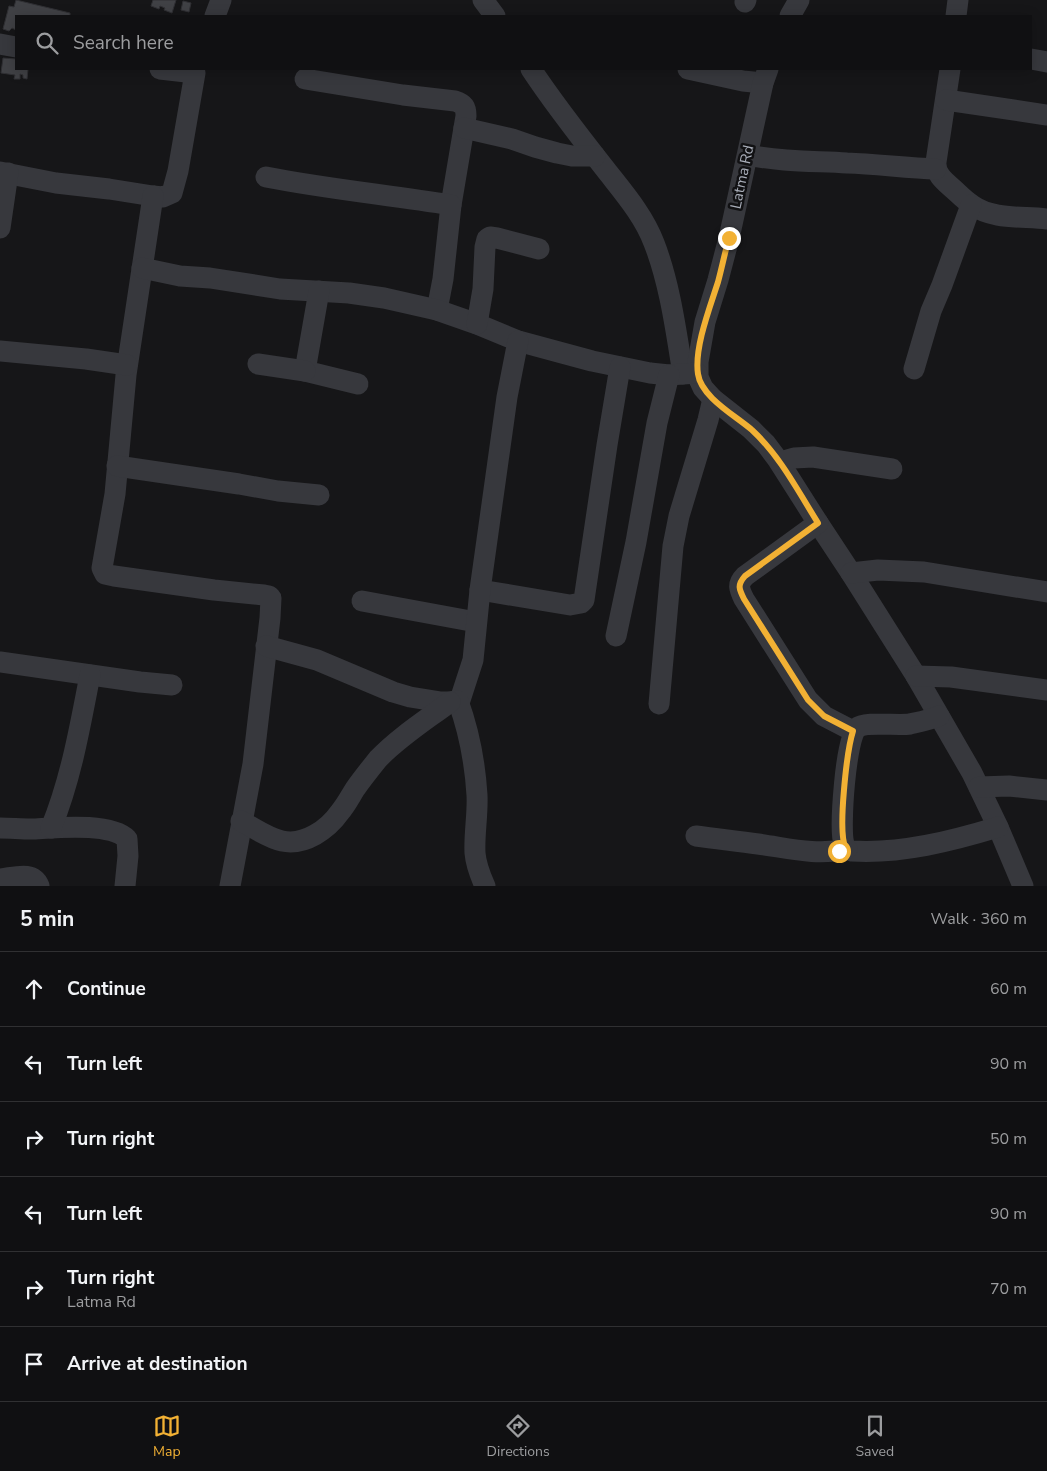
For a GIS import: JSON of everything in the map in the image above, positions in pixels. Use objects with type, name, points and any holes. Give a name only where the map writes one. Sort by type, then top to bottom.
[{"type":"street","points":[[215,15],[221,0]]},
{"type":"street","points":[[483,0],[494,15]]},
{"type":"street","points":[[791,15],[799,0]]},
{"type":"street","points":[[956,15],[958,0]]},
{"type":"street","points":[[0,44],[15,47]]},
{"type":"street","points":[[1032,59],[1047,62]]},
{"type":"street","points":[[0,228],[4,172],[56,183],[153,196],[163,196],[172,193],[196,71],[178,70]]},
{"type":"street","points":[[533,70],[545,91],[626,196],[654,242],[662,266],[673,316],[683,374]]},
{"type":"street","points":[[693,70],[743,81],[765,76]]},
{"type":"street","points":[[950,70],[936,169],[943,180],[971,205],[981,210],[995,214],[1047,218]]},
{"type":"street","name":"Latma Rd","points":[[616,636],[636,542],[657,423],[700,345],[718,280],[765,76]]},
{"type":"street","points":[[305,79],[403,95],[455,101],[462,103],[466,108],[451,206],[443,279],[437,310]]},
{"type":"street","points":[[946,100],[1047,115]]},
{"type":"street","points":[[464,128],[512,138],[557,153],[572,156],[594,156]]},
{"type":"street","points":[[748,154],[763,158],[793,161],[936,169]]},
{"type":"street","points":[[266,177],[320,187],[398,196],[451,206]]},
{"type":"street","points":[[153,196],[127,365],[115,494],[102,564],[105,574],[114,576],[269,596],[271,600],[253,764],[230,886]]},
{"type":"street","points":[[914,369],[931,311],[971,205]]},
{"type":"street","points":[[477,324],[483,289],[485,247],[488,239],[490,237],[497,238],[538,248]]},
{"type":"street","points":[[142,268],[180,276],[280,289],[384,298],[437,310],[518,341],[564,354],[650,373],[683,374],[700,382],[713,399],[752,430],[780,462],[916,676],[939,716],[979,787],[1023,886]]},
{"type":"street","points":[[306,372],[319,291]]},
{"type":"street","points":[[241,821],[281,841],[301,841],[321,832],[340,812],[355,789],[382,755],[410,731],[462,697],[473,660],[480,590],[507,397],[518,341]]},
{"type":"street","points":[[0,351],[127,365]]},
{"type":"street","points":[[258,364],[306,372],[358,384]]},
{"type":"street","points":[[480,590],[570,605],[581,603],[584,600],[620,367]]},
{"type":"street","points":[[659,704],[673,546],[679,516],[713,399]]},
{"type":"street","points":[[780,462],[794,458],[813,457],[892,469]]},
{"type":"street","points":[[118,466],[319,496]]},
{"type":"street","points":[[818,523],[745,576],[739,587],[744,599],[808,700],[824,716],[853,731]]},
{"type":"street","points":[[851,573],[878,570],[924,572],[1047,592]]},
{"type":"street","points":[[362,601],[476,622]]},
{"type":"street","points":[[266,646],[317,660],[393,692],[410,697],[454,702]]},
{"type":"street","points":[[0,662],[172,685]]},
{"type":"street","points":[[51,828],[60,806],[76,749],[90,675]]},
{"type":"street","points":[[916,676],[951,677],[1047,690]]},
{"type":"street","points":[[454,702],[465,720],[471,746],[477,793],[475,853],[485,886]]},
{"type":"street","points":[[846,849],[842,823],[846,767],[853,731],[858,726],[909,724],[939,716]]},
{"type":"street","points":[[979,787],[1008,786],[1047,790]]},
{"type":"street","points":[[0,828],[29,829],[77,826],[118,832],[127,839],[128,846],[125,886]]},
{"type":"street","points":[[696,836],[808,852],[830,852],[846,849],[862,852],[938,843],[998,827]]},
{"type":"street","points":[[0,879],[30,876],[37,880],[39,886]]},
{"type":"building","points":[[16,0],[70,13],[70,15],[15,15],[15,30],[12,28],[9,31],[3,29],[9,6],[14,7]]},
{"type":"building","points":[[153,0],[176,0],[172,13],[160,6],[159,9],[151,6]]},
{"type":"building","points":[[183,1],[191,3],[189,12],[181,10]]},
{"type":"building","points":[[3,58],[15,59],[15,70],[28,70],[27,79],[23,78],[23,75],[20,74],[20,79],[14,79],[15,75],[1,73]]},
{"type":"route","points":[[729,238],[705,322],[697,373],[703,388],[713,399],[752,430],[766,444],[780,462],[818,523],[745,576],[739,587],[744,599],[808,700],[824,716],[853,731],[846,767],[842,823],[846,849],[839,851]]}]
